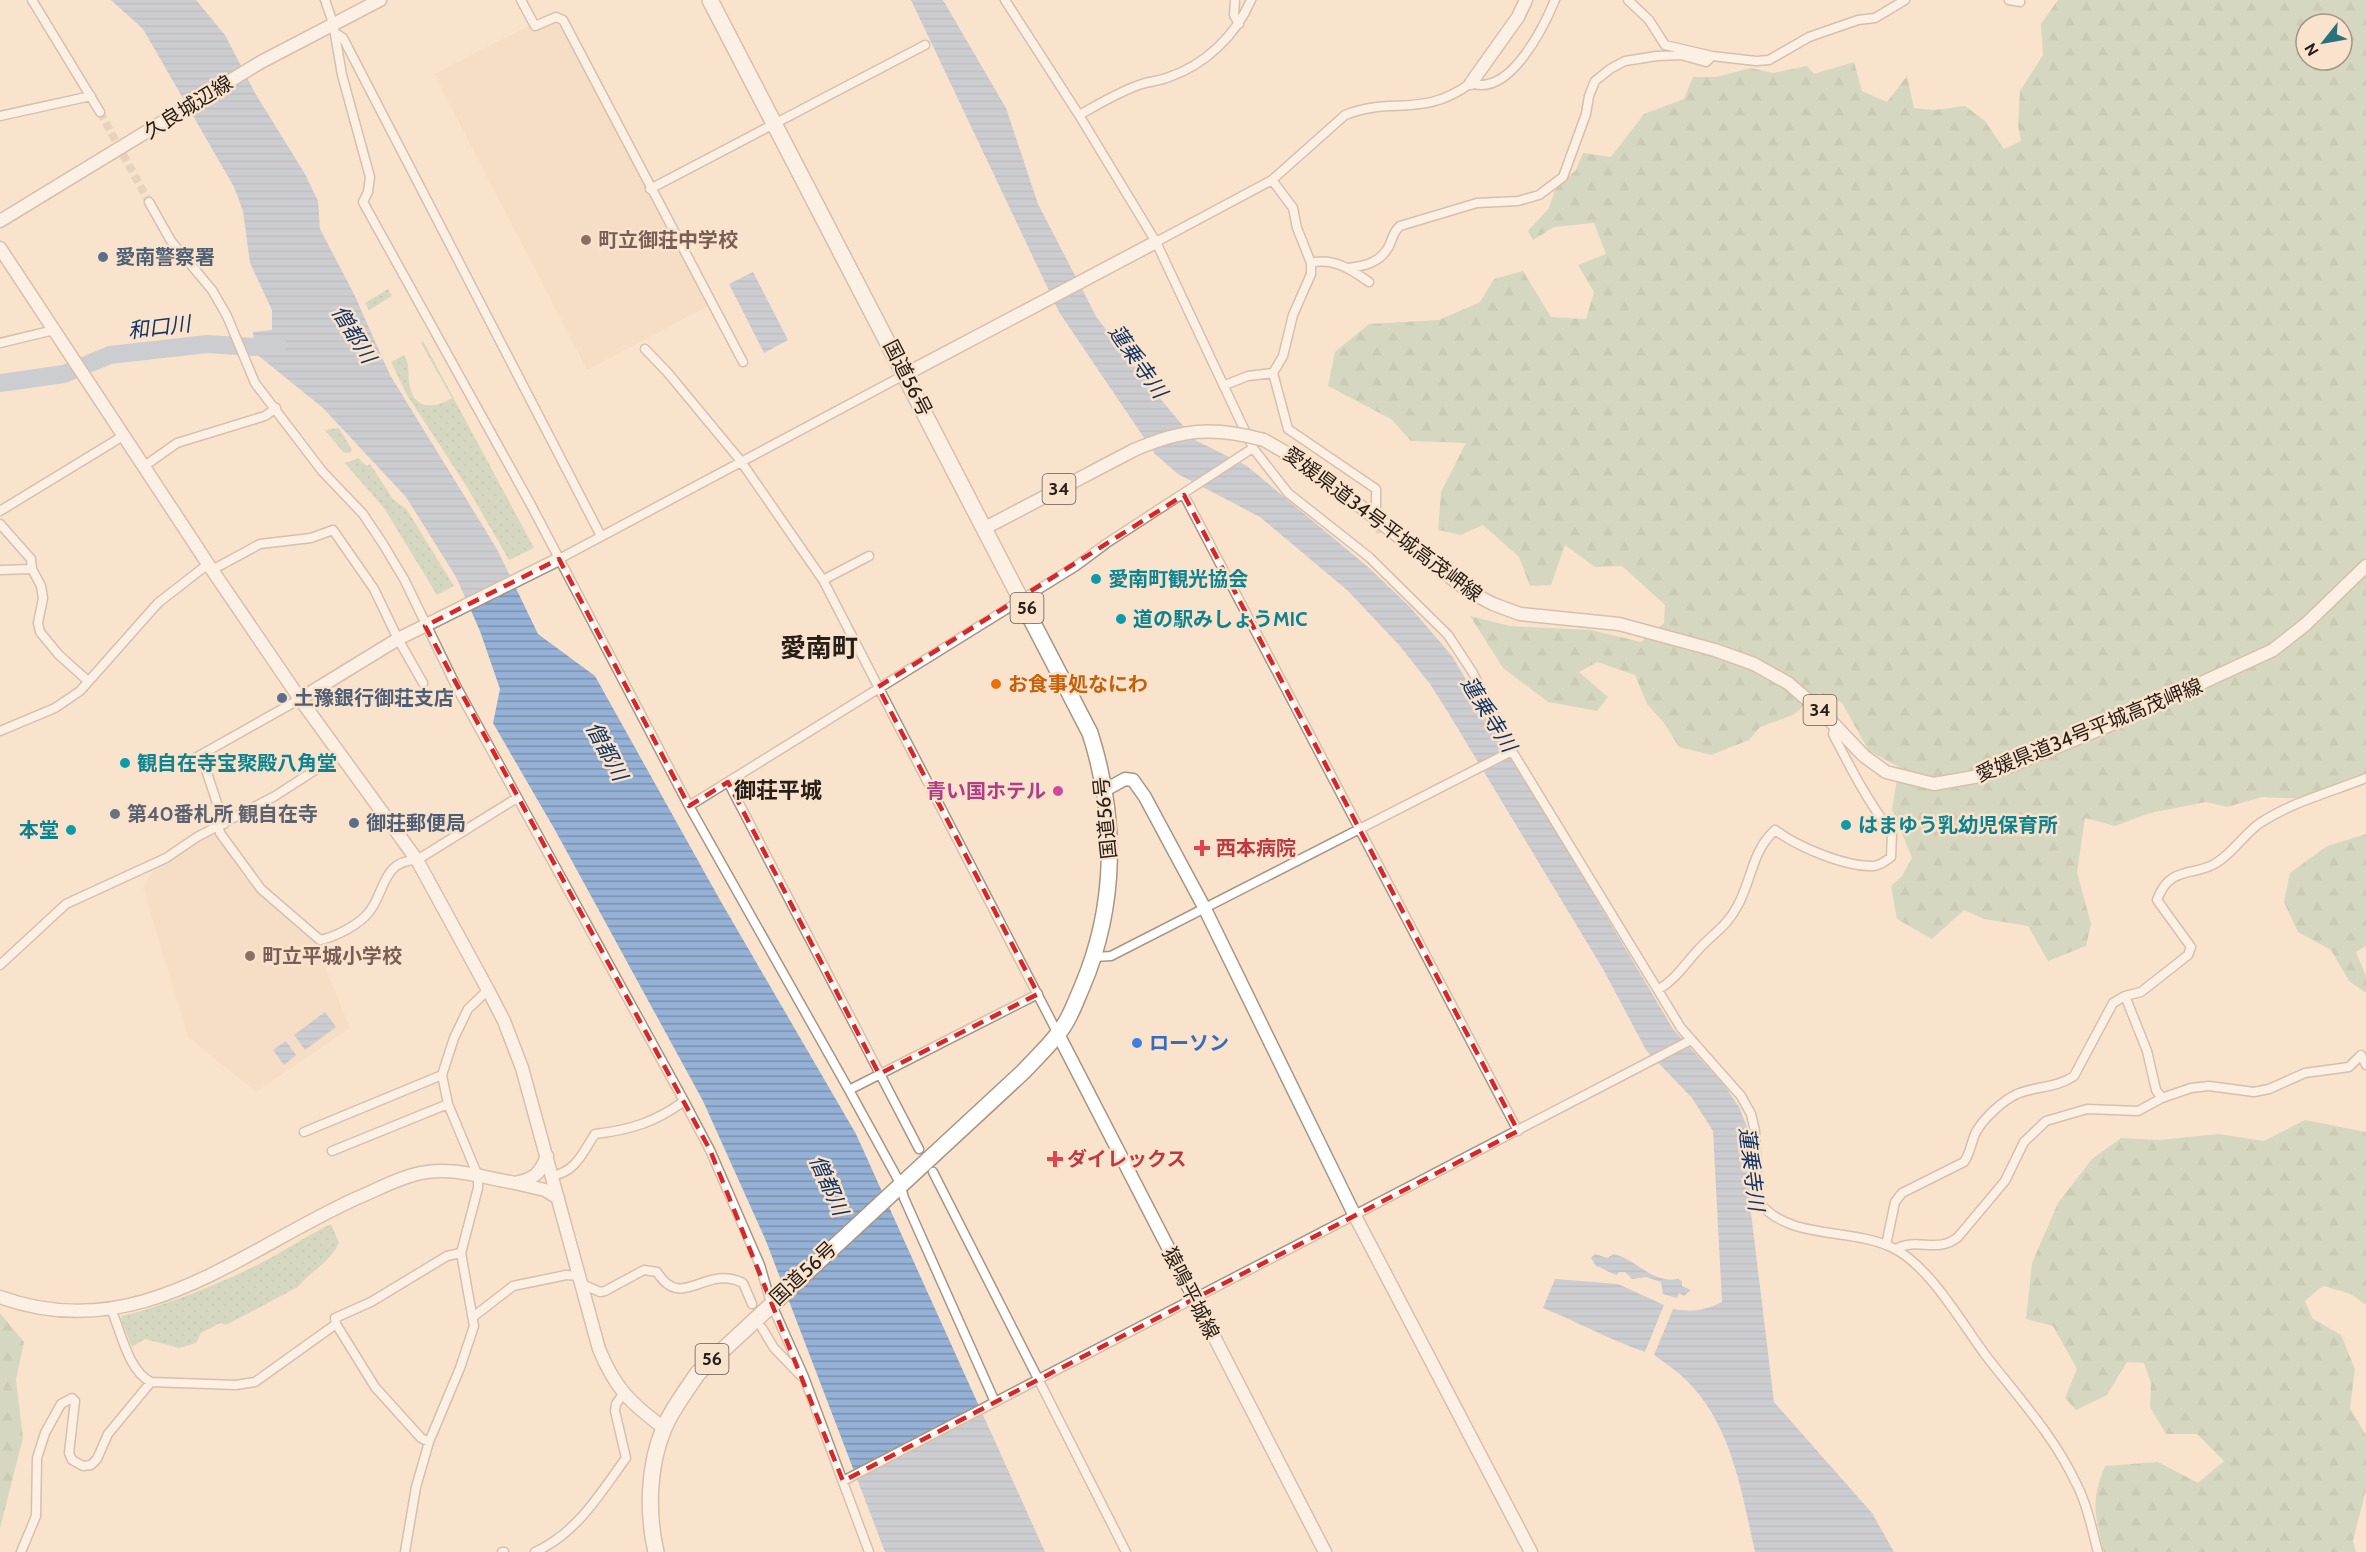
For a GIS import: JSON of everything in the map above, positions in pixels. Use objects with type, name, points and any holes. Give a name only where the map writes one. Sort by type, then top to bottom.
[{"type":"highway","name":"国道56号","points":[[656,1552],[650,1491],[654,1459],[664,1428],[698,1373],[894,1188],[1023,1072],[1058,1034],[1072,1010],[1095,957],[1111,869],[1105,790],[1090,733],[906,374],[710,0]]},
{"type":"street","points":[[32,0],[100,112]]},
{"type":"street","points":[[325,0],[334,28],[342,75],[370,177],[368,192],[363,202],[689,806],[849,1090],[894,1188],[904,1198],[992,1404]]},
{"type":"street","name":"久良城辺線","points":[[0,221],[261,62],[334,28],[380,0]]},
{"type":"street","points":[[521,0],[535,26],[556,17],[564,20],[650,189],[743,362]]},
{"type":"street","points":[[1005,0],[1079,115],[1156,242],[1253,448],[1288,493],[1369,557],[1448,635],[1473,673],[1509,752],[1659,989],[1688,1043],[1729,1081],[1751,1114],[1755,1131],[1758,1201],[1764,1210],[1780,1220],[1810,1230],[1886,1245],[1896,1249],[1923,1272],[2050,1438],[2077,1483],[2098,1552]]},
{"type":"street","points":[[1235,0],[1234,15],[1239,24]]},
{"type":"street","points":[[1079,115],[1141,84],[1169,78],[1189,68],[1215,50],[1239,24],[1251,0]]},
{"type":"street","points":[[517,798],[417,860],[409,860],[385,875],[368,914],[339,933],[320,940],[261,889],[219,833],[221,826],[205,767],[197,757],[300,699],[398,639],[601,537],[740,460],[1047,301],[1272,180],[1346,115],[1358,110],[1436,102],[1456,94],[1471,83],[1518,17],[1526,0]]},
{"type":"street","points":[[1471,83],[1480,86],[1495,83],[1523,58],[1555,0]]},
{"type":"street","points":[[1628,0],[1649,20],[1665,45],[1712,56],[1756,62],[1768,60],[1809,37],[1858,20],[1875,18],[1905,0]]},
{"type":"street","points":[[2009,0],[2020,2]]},
{"type":"street","points":[[334,28],[343,38],[384,114],[601,537]]},
{"type":"street","points":[[650,189],[925,45]]},
{"type":"street","points":[[1349,268],[1365,266],[1379,259],[1388,248],[1393,232],[1400,226],[1477,203],[1518,201],[1539,195],[1563,177],[1586,114],[1589,96],[1595,81],[1610,69],[1625,61],[1657,56],[1681,55],[1706,62],[1712,56]]},
{"type":"street","points":[[0,116],[91,96]]},
{"type":"street","points":[[1272,180],[1293,208],[1297,228],[1311,263],[1311,274],[1293,315],[1283,356],[1273,372],[1288,429],[1376,489],[1376,509]]},
{"type":"street","points":[[149,202],[171,241],[212,290],[255,383],[322,471],[370,524],[404,579],[517,798],[684,1101],[710,1150],[759,1265],[772,1302],[846,1480],[869,1552]]},
{"type":"street","points":[[0,248],[210,567],[300,699],[417,860],[504,1021],[522,1068],[599,1348],[611,1377],[623,1395],[664,1428]]},
{"type":"street","points":[[1311,263],[1328,261],[1349,268],[1369,282]]},
{"type":"street","points":[[0,343],[54,330]]},
{"type":"street","points":[[645,349],[668,373],[740,460],[823,580],[1058,1034]]},
{"type":"street","points":[[1224,385],[1248,376],[1273,372]]},
{"type":"street","points":[[143,467],[177,443],[265,416],[276,408]]},
{"type":"street","name":"愛媛県道34号平城高茂岬線","points":[[985,528],[1134,450],[1183,432],[1209,429],[1235,432],[1264,440],[1309,466],[1468,591],[1493,604],[1520,614],[1619,624],[1725,653],[1754,664],[1788,683],[1864,756],[1886,772],[1934,784],[1985,776],[2127,718],[2273,650],[2306,624],[2366,566]]},
{"type":"street","points":[[0,511],[123,436]]},
{"type":"street","points":[[689,806],[878,687],[1023,600],[1253,448]]},
{"type":"street","points":[[1187,493],[1358,827],[1518,1131]]},
{"type":"street","points":[[0,524],[24,548],[31,559],[32,568],[41,586],[42,598],[38,623],[40,632],[59,655],[88,681]]},
{"type":"street","points":[[0,731],[55,708],[80,691],[158,603],[210,567],[260,544],[310,538],[333,530],[374,589],[398,639],[423,683]]},
{"type":"street","points":[[823,580],[869,556]]},
{"type":"street","points":[[0,570],[32,568]]},
{"type":"street","points":[[1659,989],[1669,984],[1699,949],[1722,929],[1739,904],[1761,846],[1775,830],[1797,844],[1839,859],[1874,866],[1891,857],[1892,833],[1871,805],[1852,770],[1833,734],[1835,726]]},
{"type":"street","points":[[1095,957],[1111,956],[1358,827],[1509,752]]},
{"type":"street","points":[[0,965],[66,904],[166,858],[197,837],[275,796],[340,754]]},
{"type":"street","points":[[1105,790],[1125,778],[1133,780],[1204,907],[1354,1216],[1531,1552]]},
{"type":"street","points":[[1886,1245],[1895,1202],[1902,1193],[1964,1162],[1970,1154],[1976,1133],[2005,1101],[2019,1094],[2064,1083],[2074,1076],[2113,1003],[2125,996],[2141,992],[2188,954],[2191,947],[2157,900],[2159,893],[2174,878],[2184,871],[2213,865],[2258,825],[2286,808],[2366,778]]},
{"type":"street","points":[[728,782],[919,1149]]},
{"type":"street","points":[[405,1552],[416,1486],[429,1442],[474,1326],[461,1254],[478,1188],[478,1176],[448,1104],[442,1075],[454,1038],[468,1009],[488,990]]},
{"type":"street","points":[[849,1090],[1038,994]]},
{"type":"street","points":[[2125,996],[2147,1051],[2157,1090],[2162,1098]]},
{"type":"street","name":"猿鳴平城線","points":[[1058,1034],[1325,1552]]},
{"type":"street","points":[[846,1480],[1688,1043]]},
{"type":"street","points":[[1896,1249],[1915,1243],[1949,1245],[2005,1181],[2024,1142],[2046,1121],[2087,1109],[2138,1111],[2162,1098],[2191,1088],[2209,1086],[2254,1092],[2269,1089],[2305,1073],[2349,1067],[2361,1055],[2366,1065]]},
{"type":"street","points":[[304,1132],[442,1075]]},
{"type":"street","points":[[552,1176],[572,1169],[595,1134],[622,1131],[647,1124],[684,1101]]},
{"type":"street","points":[[332,1151],[448,1104]]},
{"type":"street","points":[[515,1183],[534,1179],[547,1156]]},
{"type":"street","points":[[0,1297],[40,1307],[81,1311],[111,1309],[162,1298],[219,1273],[334,1209],[419,1173],[442,1171],[478,1176],[545,1190],[558,1198]]},
{"type":"street","points":[[933,1172],[1126,1552]]},
{"type":"street","points":[[429,1442],[421,1438],[375,1387],[336,1324],[335,1318],[380,1297],[447,1256],[461,1254]]},
{"type":"street","points":[[473,1317],[513,1286],[566,1275],[600,1292],[644,1270],[657,1272],[671,1289],[680,1289],[722,1276],[731,1277],[743,1283],[752,1304]]},
{"type":"street","points":[[111,1309],[135,1368],[151,1382],[236,1385],[255,1382],[336,1324]]},
{"type":"street","points":[[762,1328],[779,1354],[788,1359],[799,1375],[804,1377]]},
{"type":"street","points":[[21,1552],[36,1516],[37,1458],[45,1433],[61,1404],[66,1399],[72,1398],[75,1401],[69,1453],[72,1460],[82,1466],[91,1465],[97,1459],[108,1434],[120,1416],[151,1382]]},
{"type":"street","points":[[535,1552],[569,1531],[584,1516],[626,1458],[615,1411],[616,1404],[623,1395]]},
{"type":"highlighted area","points":[[1184,495],[1518,1131],[843,1481],[710,1150],[425,626],[559,559],[689,806],[728,782],[879,1074],[1038,994],[878,687]]},
{"type":"shaded area","points":[[554,13],[560,17],[708,306],[587,370],[434,74]]},
{"type":"shaded area","points":[[212,834],[218,836],[244,877],[315,941],[350,1028],[256,1092],[188,1037],[143,888],[155,868]]},
{"type":"green space","points":[[2058,0],[2366,0],[2366,774],[2307,799],[2262,797],[2227,807],[2206,802],[2150,813],[2115,826],[2085,818],[2077,872],[2091,924],[2086,946],[2048,961],[2028,926],[1984,919],[1964,910],[1932,939],[1897,919],[1891,886],[1902,876],[1912,858],[1892,809],[1899,767],[1869,751],[1842,703],[1819,693],[1793,715],[1760,727],[1749,740],[1711,755],[1679,747],[1664,723],[1647,704],[1635,675],[1597,662],[1579,672],[1608,697],[1597,711],[1548,702],[1503,668],[1470,616],[1510,626],[1591,630],[1641,642],[1664,623],[1665,605],[1622,566],[1595,567],[1565,545],[1551,585],[1530,586],[1519,557],[1483,525],[1461,535],[1438,530],[1441,492],[1466,443],[1411,441],[1391,419],[1328,386],[1335,352],[1369,324],[1439,320],[1480,302],[1494,279],[1523,271],[1551,317],[1586,319],[1594,292],[1578,265],[1606,254],[1594,223],[1554,227],[1533,240],[1528,231],[1549,208],[1555,190],[1576,170],[1583,153],[1611,157],[1644,114],[1684,99],[1693,77],[1716,77],[1751,68],[1773,73],[1807,66],[1814,74],[1854,62],[1862,91],[1887,102],[1907,76],[1914,108],[1934,110],[1965,106],[1985,121],[2004,149],[2021,141],[2018,126],[2020,91],[2043,55],[2041,24]]},
{"type":"green space","points":[[388,289],[392,296],[369,310],[365,303]]},
{"type":"green space","points":[[423,341],[534,548],[509,560],[467,487],[407,395],[391,362],[404,355],[413,395],[421,404],[439,404],[452,398],[421,343]]},
{"type":"green space","points":[[339,428],[352,450],[350,453],[343,452],[325,430]]},
{"type":"green space","points":[[358,458],[367,466],[370,464],[393,499],[407,510],[454,586],[437,595],[384,508],[344,462]]},
{"type":"green space","points":[[2366,834],[2366,946],[2356,952],[2366,976],[2366,993],[2349,981],[2331,950],[2298,932],[2284,902],[2290,873],[2327,846]]},
{"type":"green space","points":[[2305,1120],[2366,1132],[2366,1305],[2351,1294],[2323,1286],[2305,1301],[2312,1318],[2341,1335],[2355,1369],[2350,1408],[2366,1435],[2366,1490],[2353,1541],[2356,1552],[2104,1552],[2098,1528],[2096,1499],[2105,1466],[2158,1462],[2198,1483],[2224,1461],[2197,1434],[2166,1434],[2150,1407],[2151,1383],[2144,1363],[2127,1362],[2107,1395],[2076,1410],[2065,1398],[2077,1369],[2053,1326],[2026,1319],[2032,1263],[2058,1203],[2092,1159],[2121,1138],[2159,1140],[2219,1134],[2264,1141]]},
{"type":"green space","points":[[331,1224],[339,1243],[330,1256],[298,1287],[226,1325],[220,1323],[201,1333],[196,1343],[179,1348],[145,1339],[132,1347],[121,1319],[122,1316],[174,1300],[225,1280],[267,1260]]},
{"type":"green space","points":[[0,1313],[24,1342],[16,1380],[23,1438],[0,1528]]},
{"type":"water","name":"僧都川","points":[[111,0],[196,0],[225,35],[255,93],[305,174],[318,201],[320,229],[354,294],[390,375],[497,549],[538,634],[595,676],[720,900],[856,1134],[1045,1552],[885,1552],[766,1241],[703,1101],[555,830],[493,723],[500,689],[480,631],[456,577],[406,497],[323,408],[255,353],[253,332],[272,330],[272,310],[250,263],[243,211],[234,187],[143,29]]},
{"type":"water","points":[[911,0],[943,0],[1006,108],[1038,204],[1097,318],[1195,440],[1247,466],[1368,567],[1410,607],[1452,656],[1673,1029],[1725,1086],[1739,1107],[1747,1127],[1750,1205],[1774,1402],[1872,1513],[1894,1552],[1755,1552],[1740,1484],[1725,1439],[1715,1418],[1687,1381],[1654,1355],[1673,1309],[1698,1310],[1722,1302],[1713,1131],[1692,1098],[1646,1050],[1603,969],[1449,714],[1430,684],[1399,645],[1347,590],[1260,517],[1178,474],[1155,454],[1059,312]]},
{"type":"water","points":[[753,272],[788,340],[764,353],[729,284]]},
{"type":"water","points":[[325,1012],[336,1027],[305,1050],[294,1035]]},
{"type":"water","points":[[286,1041],[296,1055],[284,1065],[273,1050]]},
{"type":"water","points":[[1595,1254],[1607,1258],[1614,1254],[1622,1257],[1653,1275],[1669,1280],[1678,1279],[1682,1281],[1682,1286],[1691,1290],[1684,1296],[1679,1293],[1677,1298],[1663,1294],[1661,1282],[1646,1277],[1632,1279],[1625,1272],[1619,1272],[1617,1275],[1596,1266],[1591,1258]]},
{"type":"water","points":[[1555,1279],[1618,1284],[1664,1305],[1645,1352],[1543,1308]]},
{"type":"waterway","name":"和口川","points":[[0,383],[64,374],[110,355],[207,344],[254,347],[278,344]]},
{"type":"tunnel","points":[[100,112],[149,202]]},
{"type":"tunnel","points":[[1377,518],[1380,533]]},
{"type":"place","name":"町立御荘中学校","points":[[586,240]]},
{"type":"place","name":"愛南警察署","points":[[103,257]]},
{"type":"place","name":"愛南町観光協会","points":[[1096,579]]},
{"type":"place","name":"道の駅みしょうMIC","points":[[1121,619]]},
{"type":"place","name":"お食事処なにわ","points":[[996,684]]},
{"type":"place","name":"土豫銀行御荘支店","points":[[282,698]]},
{"type":"place","name":"観自在寺宝聚殿八角堂","points":[[125,763]]},
{"type":"place","name":"青い国ホテル","points":[[1058,791]]},
{"type":"place","name":"第40番札所 観自在寺","points":[[115,814]]},
{"type":"place","name":"御荘郵便局","points":[[354,823]]},
{"type":"place","name":"はまゆう乳幼児保育所","points":[[1846,825]]},
{"type":"place","name":"本堂","points":[[71,830]]},
{"type":"place","name":"西本病院","points":[[1202,848]]},
{"type":"place","name":"町立平城小学校","points":[[250,956]]},
{"type":"place","name":"ローソン","points":[[1137,1043]]},
{"type":"place","name":"ダイレックス","points":[[1055,1159]]},
{"type":"district","name":"愛南町","points":[[819,648]]},
{"type":"district","name":"御荘平城","points":[[778,790]]},
{"type":"water label","name":"蓮乗寺川","points":[[1138,361]]},
{"type":"water label","name":"蓮乗寺川","points":[[1489,714]]},
{"type":"water label","name":"蓮乗寺川","points":[[1752,1169]]}]
